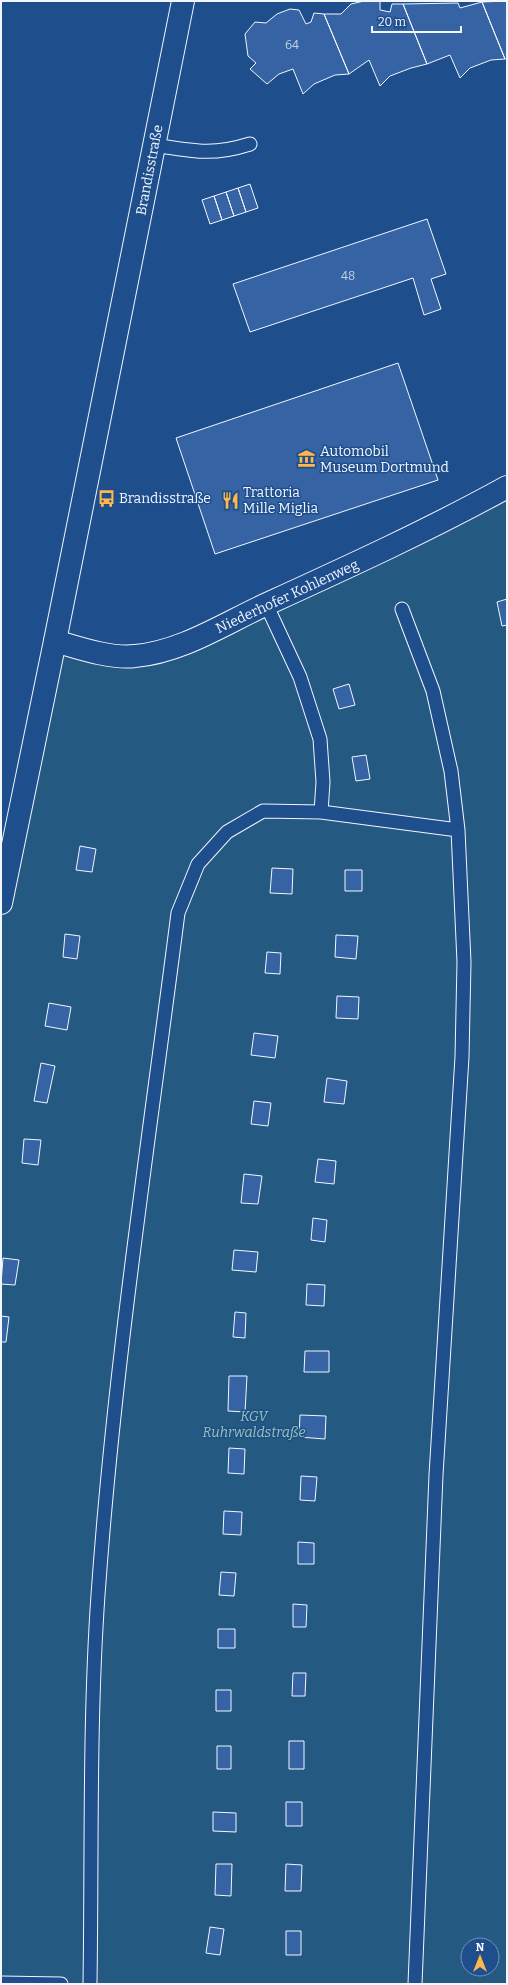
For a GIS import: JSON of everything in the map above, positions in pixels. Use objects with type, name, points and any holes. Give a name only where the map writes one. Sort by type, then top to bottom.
[{"type":"street","name":"Brandisstraße","points":[[1,903],[183,1]]},
{"type":"street","name":"Niederhofer Kohlenweg","points":[[55,641],[88,652],[134,657],[164,651],[213,631],[266,604],[337,573],[441,523],[507,487]]},
{"type":"lane","points":[[154,145],[200,152],[228,151],[250,144]]},
{"type":"lane","points":[[266,604],[300,677],[320,739],[324,782],[321,812]]},
{"type":"lane","points":[[402,609],[433,691],[451,771],[458,830],[464,962],[462,1057],[436,1475],[415,1984]]},
{"type":"lane","points":[[90,1984],[94,1662],[98,1593],[122,1344],[178,913],[198,864],[227,832],[263,811],[321,812],[458,830]]},
{"type":"lane","points":[[1,1983],[60,1984]]},
{"type":"green space","name":"KGV Ruhrwaldstraße","points":[[507,487],[507,1984],[1,1984],[1,903],[55,641],[134,657]]},
{"type":"building","points":[[364,1],[380,1],[380,10],[390,12],[392,4],[403,4],[427,64],[390,76],[380,86],[369,60],[349,74],[324,14],[341,14],[351,4]]},
{"type":"building","points":[[507,1],[507,58],[505,59],[482,2]]},
{"type":"building","points":[[482,2],[505,59],[491,60],[470,68],[460,78],[450,55],[427,64],[403,4],[458,3],[460,8]]},
{"type":"building","points":[[290,9],[299,10],[306,24],[311,22],[314,13],[324,14],[349,74],[335,75],[314,84],[303,94],[293,69],[279,74],[267,84],[250,69],[256,63],[248,56],[245,34],[255,22],[266,23],[277,14]]},
{"type":"building","points":[[250,184],[258,208],[246,212],[238,188]]},
{"type":"building","points":[[238,188],[246,212],[234,216],[226,192]]},
{"type":"building","points":[[226,192],[234,216],[222,220],[214,196]]},
{"type":"building","points":[[214,196],[222,220],[210,224],[202,200]]},
{"type":"building","points":[[427,219],[446,274],[431,279],[441,309],[424,315],[413,278],[250,332],[233,284]]},
{"type":"building","name":"Automobil Museum Dortmund","points":[[398,363],[438,480],[215,554],[176,438]]},
{"type":"building","points":[[507,599],[507,625],[502,626],[497,602]]},
{"type":"building","points":[[349,684],[355,705],[339,709],[333,689]]},
{"type":"building","points":[[366,755],[370,779],[356,781],[352,757]]},
{"type":"building","points":[[80,846],[96,849],[92,872],[76,870]]},
{"type":"building","points":[[272,868],[293,869],[292,894],[270,893]]},
{"type":"building","points":[[345,870],[362,870],[362,891],[345,891]]},
{"type":"building","points":[[65,934],[80,936],[77,959],[63,957]]},
{"type":"building","points":[[336,935],[358,936],[356,959],[335,957]]},
{"type":"building","points":[[267,952],[281,953],[280,974],[265,973]]},
{"type":"building","points":[[337,996],[359,997],[358,1019],[336,1018]]},
{"type":"building","points":[[49,1003],[71,1007],[67,1030],[45,1026]]},
{"type":"building","points":[[254,1033],[278,1036],[275,1058],[251,1055]]},
{"type":"building","points":[[41,1063],[55,1066],[47,1103],[34,1101]]},
{"type":"building","points":[[327,1078],[347,1081],[344,1104],[324,1102]]},
{"type":"building","points":[[254,1101],[271,1103],[268,1126],[251,1124]]},
{"type":"building","points":[[24,1139],[41,1140],[38,1165],[22,1163]]},
{"type":"building","points":[[318,1159],[336,1161],[334,1184],[315,1182]]},
{"type":"building","points":[[244,1174],[262,1176],[258,1204],[241,1203]]},
{"type":"building","points":[[313,1218],[327,1220],[325,1242],[311,1240]]},
{"type":"building","points":[[234,1250],[258,1252],[256,1272],[232,1270]]},
{"type":"building","points":[[3,1258],[19,1260],[15,1285],[1,1284]]},
{"type":"building","points":[[307,1284],[325,1285],[324,1306],[306,1305]]},
{"type":"building","points":[[235,1312],[246,1313],[245,1338],[233,1337]]},
{"type":"building","points":[[1,1316],[9,1317],[6,1342],[1,1342]]},
{"type":"building","points":[[305,1351],[329,1351],[329,1372],[304,1372]]},
{"type":"building","points":[[229,1376],[247,1376],[245,1412],[228,1411]]},
{"type":"building","points":[[300,1415],[326,1416],[325,1439],[299,1437]]},
{"type":"building","points":[[229,1448],[245,1449],[244,1474],[228,1473]]},
{"type":"building","points":[[301,1476],[317,1477],[315,1501],[300,1500]]},
{"type":"building","points":[[224,1511],[242,1512],[241,1535],[223,1534]]},
{"type":"building","points":[[298,1542],[314,1543],[314,1564],[298,1564]]},
{"type":"building","points":[[221,1572],[236,1573],[234,1596],[219,1595]]},
{"type":"building","points":[[293,1604],[307,1605],[306,1627],[293,1627]]},
{"type":"building","points":[[218,1629],[235,1629],[235,1648],[218,1648]]},
{"type":"building","points":[[293,1673],[306,1673],[305,1696],[292,1696]]},
{"type":"building","points":[[216,1690],[231,1690],[231,1711],[216,1711]]},
{"type":"building","points":[[289,1741],[304,1741],[304,1769],[289,1769]]},
{"type":"building","points":[[217,1746],[231,1746],[231,1769],[217,1769]]},
{"type":"building","points":[[286,1802],[302,1802],[302,1826],[286,1826]]},
{"type":"building","points":[[213,1812],[236,1813],[236,1832],[213,1831]]},
{"type":"building","points":[[216,1864],[232,1864],[231,1896],[215,1895]]},
{"type":"building","points":[[286,1864],[302,1865],[301,1891],[285,1891]]},
{"type":"building","points":[[210,1927],[224,1929],[220,1955],[206,1953]]},
{"type":"building","points":[[286,1931],[301,1931],[301,1955],[286,1955]]},
{"type":"place","name":"Automobil Museum Dortmund","points":[[307,459]]},
{"type":"place","name":"Brandisstraße","points":[[106,498]]},
{"type":"place","name":"Trattoria Mille Miglia","points":[[230,500]]}]
